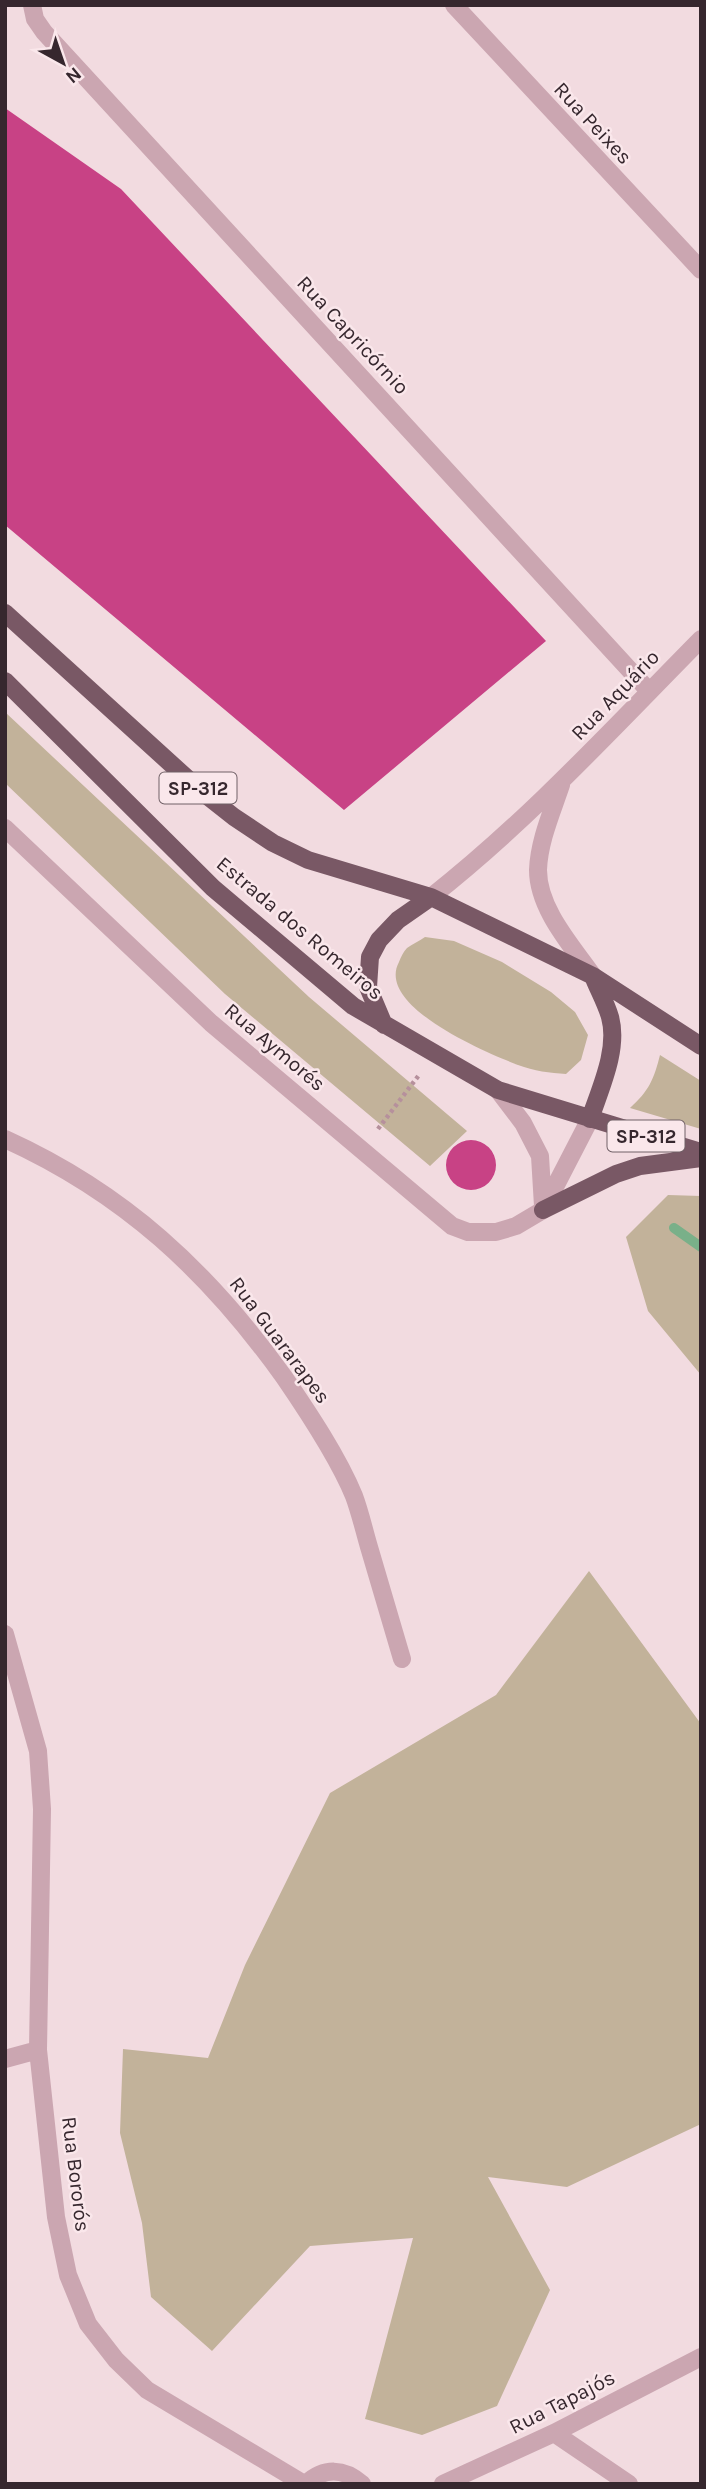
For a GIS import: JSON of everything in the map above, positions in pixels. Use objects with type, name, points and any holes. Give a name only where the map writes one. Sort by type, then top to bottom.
[{"type":"main road","name":"SP-312","points":[[5,613],[201,791],[273,843],[308,860],[431,897],[593,976],[701,1046]]},
{"type":"main road","name":"Estrada dos Romeiros","points":[[5,681],[213,888],[353,1006],[498,1090],[701,1152]]},
{"type":"main road","points":[[384,1025],[368,987],[370,957],[379,940],[398,920],[431,897]]},
{"type":"main road","points":[[590,1119],[605,1072],[611,1019],[593,976]]},
{"type":"main road","points":[[543,1210],[616,1174],[640,1166],[701,1158]]},
{"type":"street","name":"Rua Capricórnio","points":[[32,5],[35,19],[44,32],[649,691]]},
{"type":"street","name":"Rua Peixes","points":[[454,5],[701,270]]},
{"type":"street","name":"Rua Aquário","points":[[431,897],[562,782],[701,639]]},
{"type":"street","points":[[562,782],[543,841],[538,871],[543,897],[560,928],[593,976]]},
{"type":"street","name":"Rua Aymorés","points":[[5,828],[211,1023],[452,1226],[468,1232],[496,1232],[516,1226],[543,1210]]},
{"type":"street","points":[[498,1090],[523,1124],[540,1156],[543,1210]]},
{"type":"street","points":[[543,1210],[590,1119]]},
{"type":"street","name":"Rua Guararapes","points":[[5,1139],[107,1194],[171,1245],[218,1293],[264,1349],[310,1415],[354,1496],[402,1659]]},
{"type":"street","name":"Rua Bororós","points":[[5,1634],[9,1664],[38,1752],[41,1822],[38,2050],[56,2217],[68,2275],[88,2324],[116,2360],[147,2389],[305,2484]]},
{"type":"street","points":[[5,2059],[38,2050]]},
{"type":"street","name":"Rua Tapajós","points":[[443,2484],[554,2433],[701,2357]]},
{"type":"street","points":[[554,2433],[629,2484]]},
{"type":"street","points":[[305,2484],[326,2471],[351,2475],[362,2484]]},
{"type":"path","points":[[362,1151],[434,1054]]},
{"type":"shaded area","points":[[5,712],[309,997],[467,1131],[430,1166],[225,994],[5,783]]},
{"type":"shaded area","points":[[425,937],[454,941],[502,962],[551,992],[575,1012],[588,1035],[581,1060],[566,1074],[524,1067],[460,1039],[418,1011],[403,995],[396,979],[404,951]]},
{"type":"shaded area","points":[[660,1055],[701,1081],[701,1129],[630,1108],[650,1084]]},
{"type":"shaded area","points":[[668,1195],[701,1196],[701,1375],[648,1311],[626,1237]]},
{"type":"shaded area","points":[[589,1571],[701,1724],[701,2124],[567,2187],[488,2177],[550,2290],[497,2406],[422,2435],[365,2419],[413,2238],[310,2246],[212,2351],[151,2297],[142,2223],[120,2133],[123,2049],[208,2058],[245,1965],[330,1793],[496,1695]]},
{"type":"building","points":[[5,108],[121,189],[546,641],[344,810],[5,525]]},
{"type":"building","points":[[471,1140],[488,1148],[496,1165],[488,1182],[471,1190],[454,1182],[446,1165],[454,1148]]},
{"type":"waterway","points":[[674,1228],[701,1247]]}]
